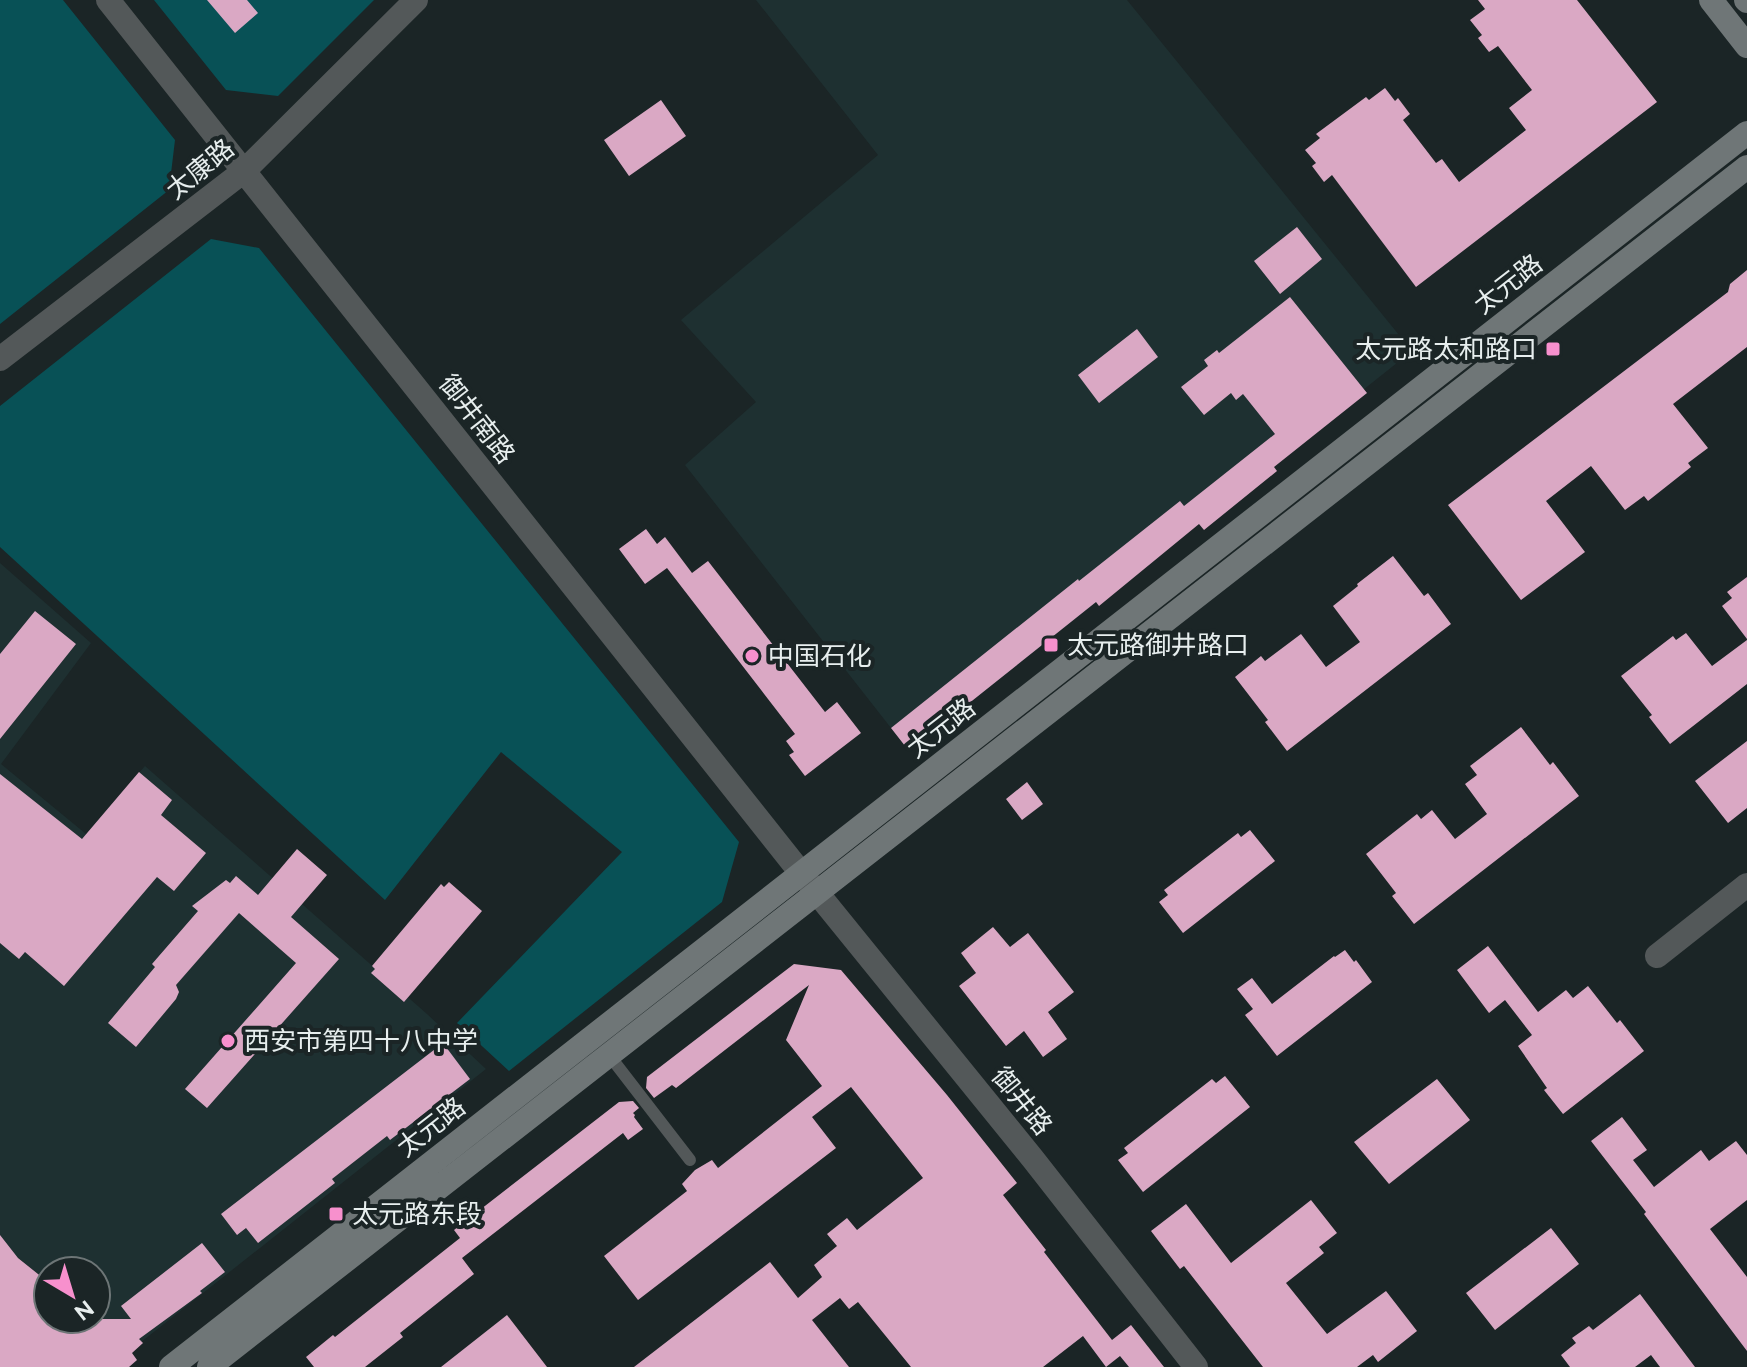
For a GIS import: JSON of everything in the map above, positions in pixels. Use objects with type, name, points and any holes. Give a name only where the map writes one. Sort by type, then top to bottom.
[{"type":"main road","points":[[1711,0],[1747,46]]},
{"type":"main road","name":"太元路","points":[[171,1367],[1747,133]]},
{"type":"main road","name":"太元路","points":[[209,1367],[1747,167]]},
{"type":"street","name":"御井南路","points":[[108,0],[801,873]]},
{"type":"street","name":"太康路","points":[[0,359],[244,171],[416,0]]},
{"type":"street","name":"御井路","points":[[801,873],[1033,1159],[1196,1367]]},
{"type":"street","points":[[1657,956],[1747,885]]},
{"type":"lane","points":[[609,1055],[690,1160]]},
{"type":"shaded area","points":[[0,0],[63,0],[175,140],[169,190],[0,324]]},
{"type":"shaded area","points":[[154,0],[374,0],[278,96],[226,90]]},
{"type":"shaded area","points":[[756,0],[1127,0],[1412,351],[909,751],[685,465],[756,402],[681,320],[878,155]]},
{"type":"shaded area","points":[[211,239],[259,248],[739,842],[722,902],[509,1071],[457,1023],[622,852],[501,752],[385,900],[0,547],[0,406]]},
{"type":"shaded area","name":"西安市第四十八中学","points":[[0,563],[91,643],[1,764],[86,834],[145,766],[486,1069],[131,1350],[112,1333],[112,1255],[32,1255],[32,1269],[0,1243]]},
{"type":"building","points":[[207,0],[247,0],[258,13],[235,33]]},
{"type":"building","points":[[1478,0],[1577,0],[1657,102],[1416,287],[1332,175],[1324,182],[1312,166],[1316,163],[1305,150],[1320,138],[1316,134],[1366,97],[1369,100],[1385,88],[1395,101],[1398,98],[1410,114],[1403,120],[1436,163],[1442,159],[1459,182],[1526,130],[1509,108],[1532,90],[1498,46],[1489,52],[1478,38],[1482,35],[1470,20],[1485,9]]},
{"type":"building","points":[[661,100],[686,136],[629,176],[604,140]]},
{"type":"building","points":[[1297,227],[1322,259],[1280,294],[1254,261]]},
{"type":"building","points":[[1747,270],[1747,347],[1673,404],[1708,448],[1688,463],[1691,467],[1648,501],[1644,496],[1625,510],[1591,466],[1546,501],[1585,552],[1521,600],[1448,505],[1728,292],[1730,284]]},
{"type":"building","points":[[1290,297],[1367,393],[1274,467],[1277,471],[1204,530],[1199,524],[1099,606],[1096,602],[909,751],[891,728],[1078,579],[1180,501],[1184,506],[1275,434],[1243,394],[1236,400],[1231,393],[1204,415],[1181,387],[1208,366],[1204,360],[1217,350],[1219,353]]},
{"type":"building","points":[[1137,329],[1158,357],[1099,403],[1078,375]]},
{"type":"building","points":[[646,529],[657,544],[665,537],[692,573],[708,561],[825,712],[837,702],[861,733],[805,776],[789,755],[794,752],[786,741],[795,734],[667,568],[645,584],[619,549]]},
{"type":"building","points":[[1393,556],[1424,596],[1428,593],[1451,624],[1287,751],[1235,677],[1261,656],[1265,661],[1301,634],[1326,667],[1360,642],[1333,606]]},
{"type":"building","points":[[1747,577],[1747,639],[1722,606],[1732,598],[1727,592]]},
{"type":"building","points":[[35,611],[76,644],[0,739],[0,654]]},
{"type":"building","points":[[1686,633],[1712,666],[1747,640],[1747,684],[1670,744],[1621,676],[1673,636],[1676,640]]},
{"type":"building","points":[[1521,727],[1579,796],[1414,924],[1392,896],[1396,893],[1366,854],[1417,814],[1421,819],[1432,810],[1455,839],[1487,814],[1465,784],[1477,775],[1470,766]]},
{"type":"building","points":[[1747,741],[1747,808],[1728,823],[1695,781]]},
{"type":"building","points":[[139,772],[172,800],[161,815],[206,853],[174,891],[157,877],[64,986],[25,952],[19,959],[0,943],[0,774],[82,839]]},
{"type":"building","points":[[1027,782],[1043,804],[1022,820],[1006,799]]},
{"type":"building","points":[[1250,830],[1275,861],[1183,933],[1159,902],[1168,895],[1164,890],[1238,833],[1241,837]]},
{"type":"building","points":[[297,849],[327,875],[291,917],[339,959],[207,1108],[185,1089],[296,963],[239,913],[176,985],[179,992],[176,999],[136,1047],[108,1023],[155,967],[152,964],[198,911],[192,906],[226,880],[230,883],[236,876],[258,895]]},
{"type":"building","points":[[449,882],[482,911],[404,1002],[371,973],[375,969],[372,966],[441,884],[444,887]]},
{"type":"building","points":[[993,927],[1010,947],[1028,933],[1074,992],[1048,1012],[1067,1039],[1043,1057],[1024,1031],[1006,1046],[959,986],[976,973],[961,953]]},
{"type":"building","points":[[1488,946],[1538,1012],[1566,990],[1573,998],[1588,986],[1644,1051],[1563,1114],[1544,1090],[1547,1088],[1518,1046],[1532,1035],[1505,1000],[1489,1013],[1457,970]]},
{"type":"building","points":[[1345,950],[1372,982],[1277,1056],[1245,1015],[1253,1009],[1237,989],[1252,978],[1272,1004]]},
{"type":"building","points":[[794,964],[841,970],[1017,1183],[1003,1195],[1112,1340],[1131,1325],[1164,1367],[1129,1367],[1120,1356],[1106,1367],[1083,1336],[1043,1367],[911,1367],[858,1302],[849,1309],[840,1298],[812,1320],[849,1367],[634,1367],[770,1262],[798,1298],[822,1277],[814,1265],[837,1246],[827,1234],[847,1218],[857,1230],[923,1178],[851,1087],[812,1117],[836,1148],[638,1300],[604,1256],[687,1191],[682,1184],[695,1170],[712,1160],[718,1168],[822,1086],[786,1040],[809,985],[676,1088],[672,1085],[654,1098],[646,1088],[647,1077]]},
{"type":"building","points":[[443,1043],[470,1079],[390,1140],[387,1136],[332,1179],[335,1183],[258,1243],[246,1228],[237,1235],[221,1214]]},
{"type":"building","points":[[1225,1076],[1250,1107],[1143,1192],[1118,1160],[1128,1153],[1124,1148],[1212,1079],[1216,1083]]},
{"type":"building","points":[[1437,1079],[1470,1120],[1389,1184],[1354,1142]]},
{"type":"building","points":[[633,1101],[639,1108],[633,1113],[634,1117],[643,1129],[628,1140],[623,1133],[462,1258],[474,1274],[400,1333],[403,1337],[365,1367],[314,1367],[306,1357],[460,1238],[454,1230],[619,1102]]},
{"type":"building","points":[[1622,1117],[1647,1150],[1633,1160],[1654,1187],[1701,1150],[1709,1161],[1736,1141],[1747,1155],[1747,1200],[1710,1229],[1747,1277],[1747,1351],[1591,1141]]},
{"type":"building","points":[[1311,1200],[1337,1233],[1319,1247],[1324,1253],[1286,1283],[1327,1334],[1386,1291],[1417,1331],[1378,1362],[1373,1355],[1357,1367],[1263,1367],[1184,1266],[1180,1269],[1151,1231],[1186,1204],[1231,1263]]},
{"type":"building","points":[[1551,1228],[1579,1264],[1495,1330],[1466,1293]]},
{"type":"building","points":[[0,1235],[18,1258],[32,1269],[32,1335],[112,1335],[112,1319],[131,1319],[121,1306],[202,1243],[225,1272],[200,1291],[202,1293],[139,1339],[143,1343],[132,1353],[137,1360],[129,1367],[0,1367]]},
{"type":"building","points":[[1640,1294],[1695,1367],[1660,1367],[1651,1355],[1635,1367],[1570,1367],[1561,1355],[1576,1343],[1572,1338],[1589,1326],[1593,1330]]},
{"type":"building","points":[[507,1315],[547,1367],[441,1367]]},
{"type":"place","name":"太元路太和路口","points":[[1553,349]]},
{"type":"place","name":"太元路御井路口","points":[[1051,645]]},
{"type":"place","name":"中国石化","points":[[752,656]]},
{"type":"place","name":"西安市第四十八中学","points":[[228,1041]]},
{"type":"place","name":"太元路东段","points":[[336,1214]]}]
